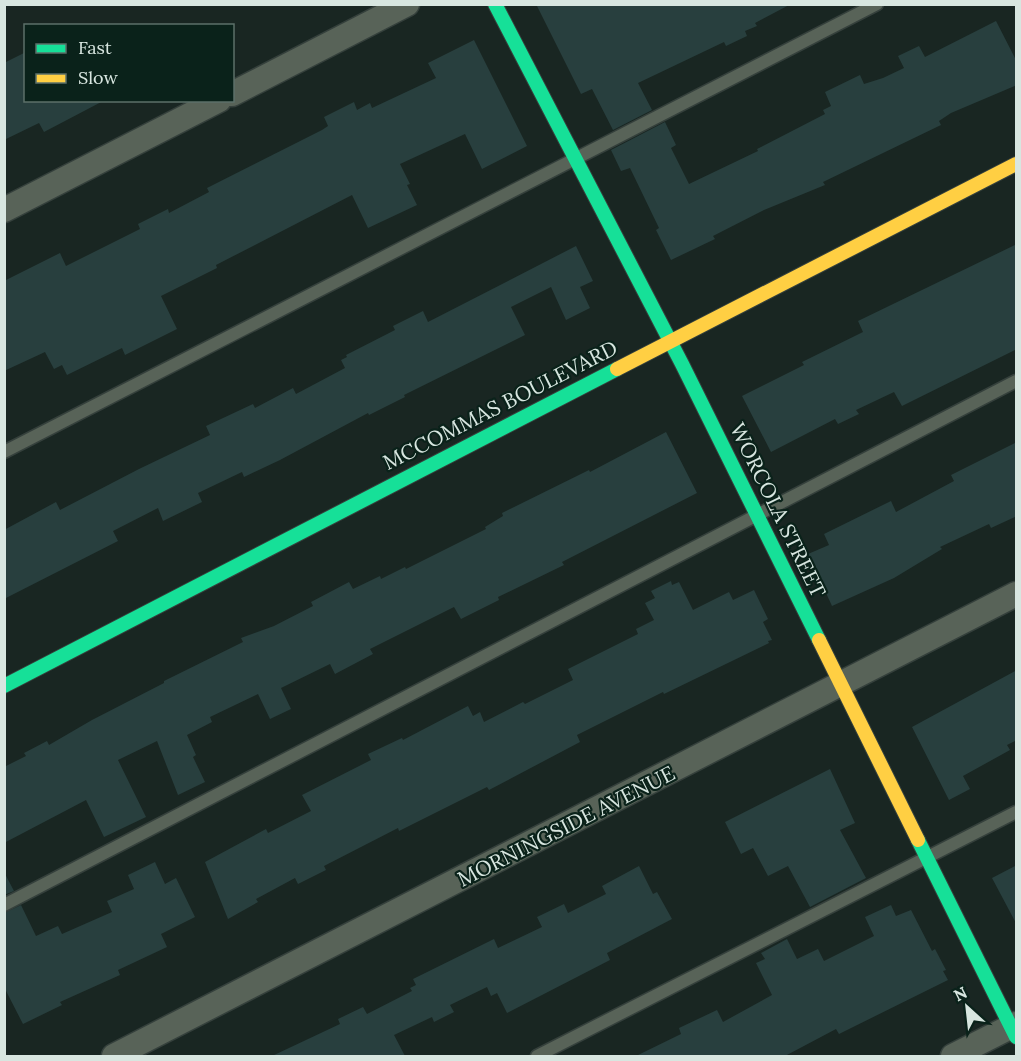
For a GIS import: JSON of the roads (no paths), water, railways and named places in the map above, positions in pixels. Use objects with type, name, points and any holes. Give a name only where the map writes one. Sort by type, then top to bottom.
[{"type":"street","points":[[234,93],[407,4]]},
{"type":"street","name":"WORCOLA STREET","points":[[495,4],[670,341],[1015,1029]]},
{"type":"street","points":[[4,210],[215,102]]},
{"type":"street","name":"MCCOMMAS BOULEVARD","points":[[4,686],[1017,164]]},
{"type":"street","name":"MORNINGSIDE AVENUE","points":[[114,1056],[1017,594]]},
{"type":"street","points":[[953,1056],[1015,1029]]},
{"type":"lane","points":[[4,452],[877,4]]},
{"type":"lane","points":[[4,905],[1017,381]]},
{"type":"lane","points":[[537,1056],[1017,812]]}]
